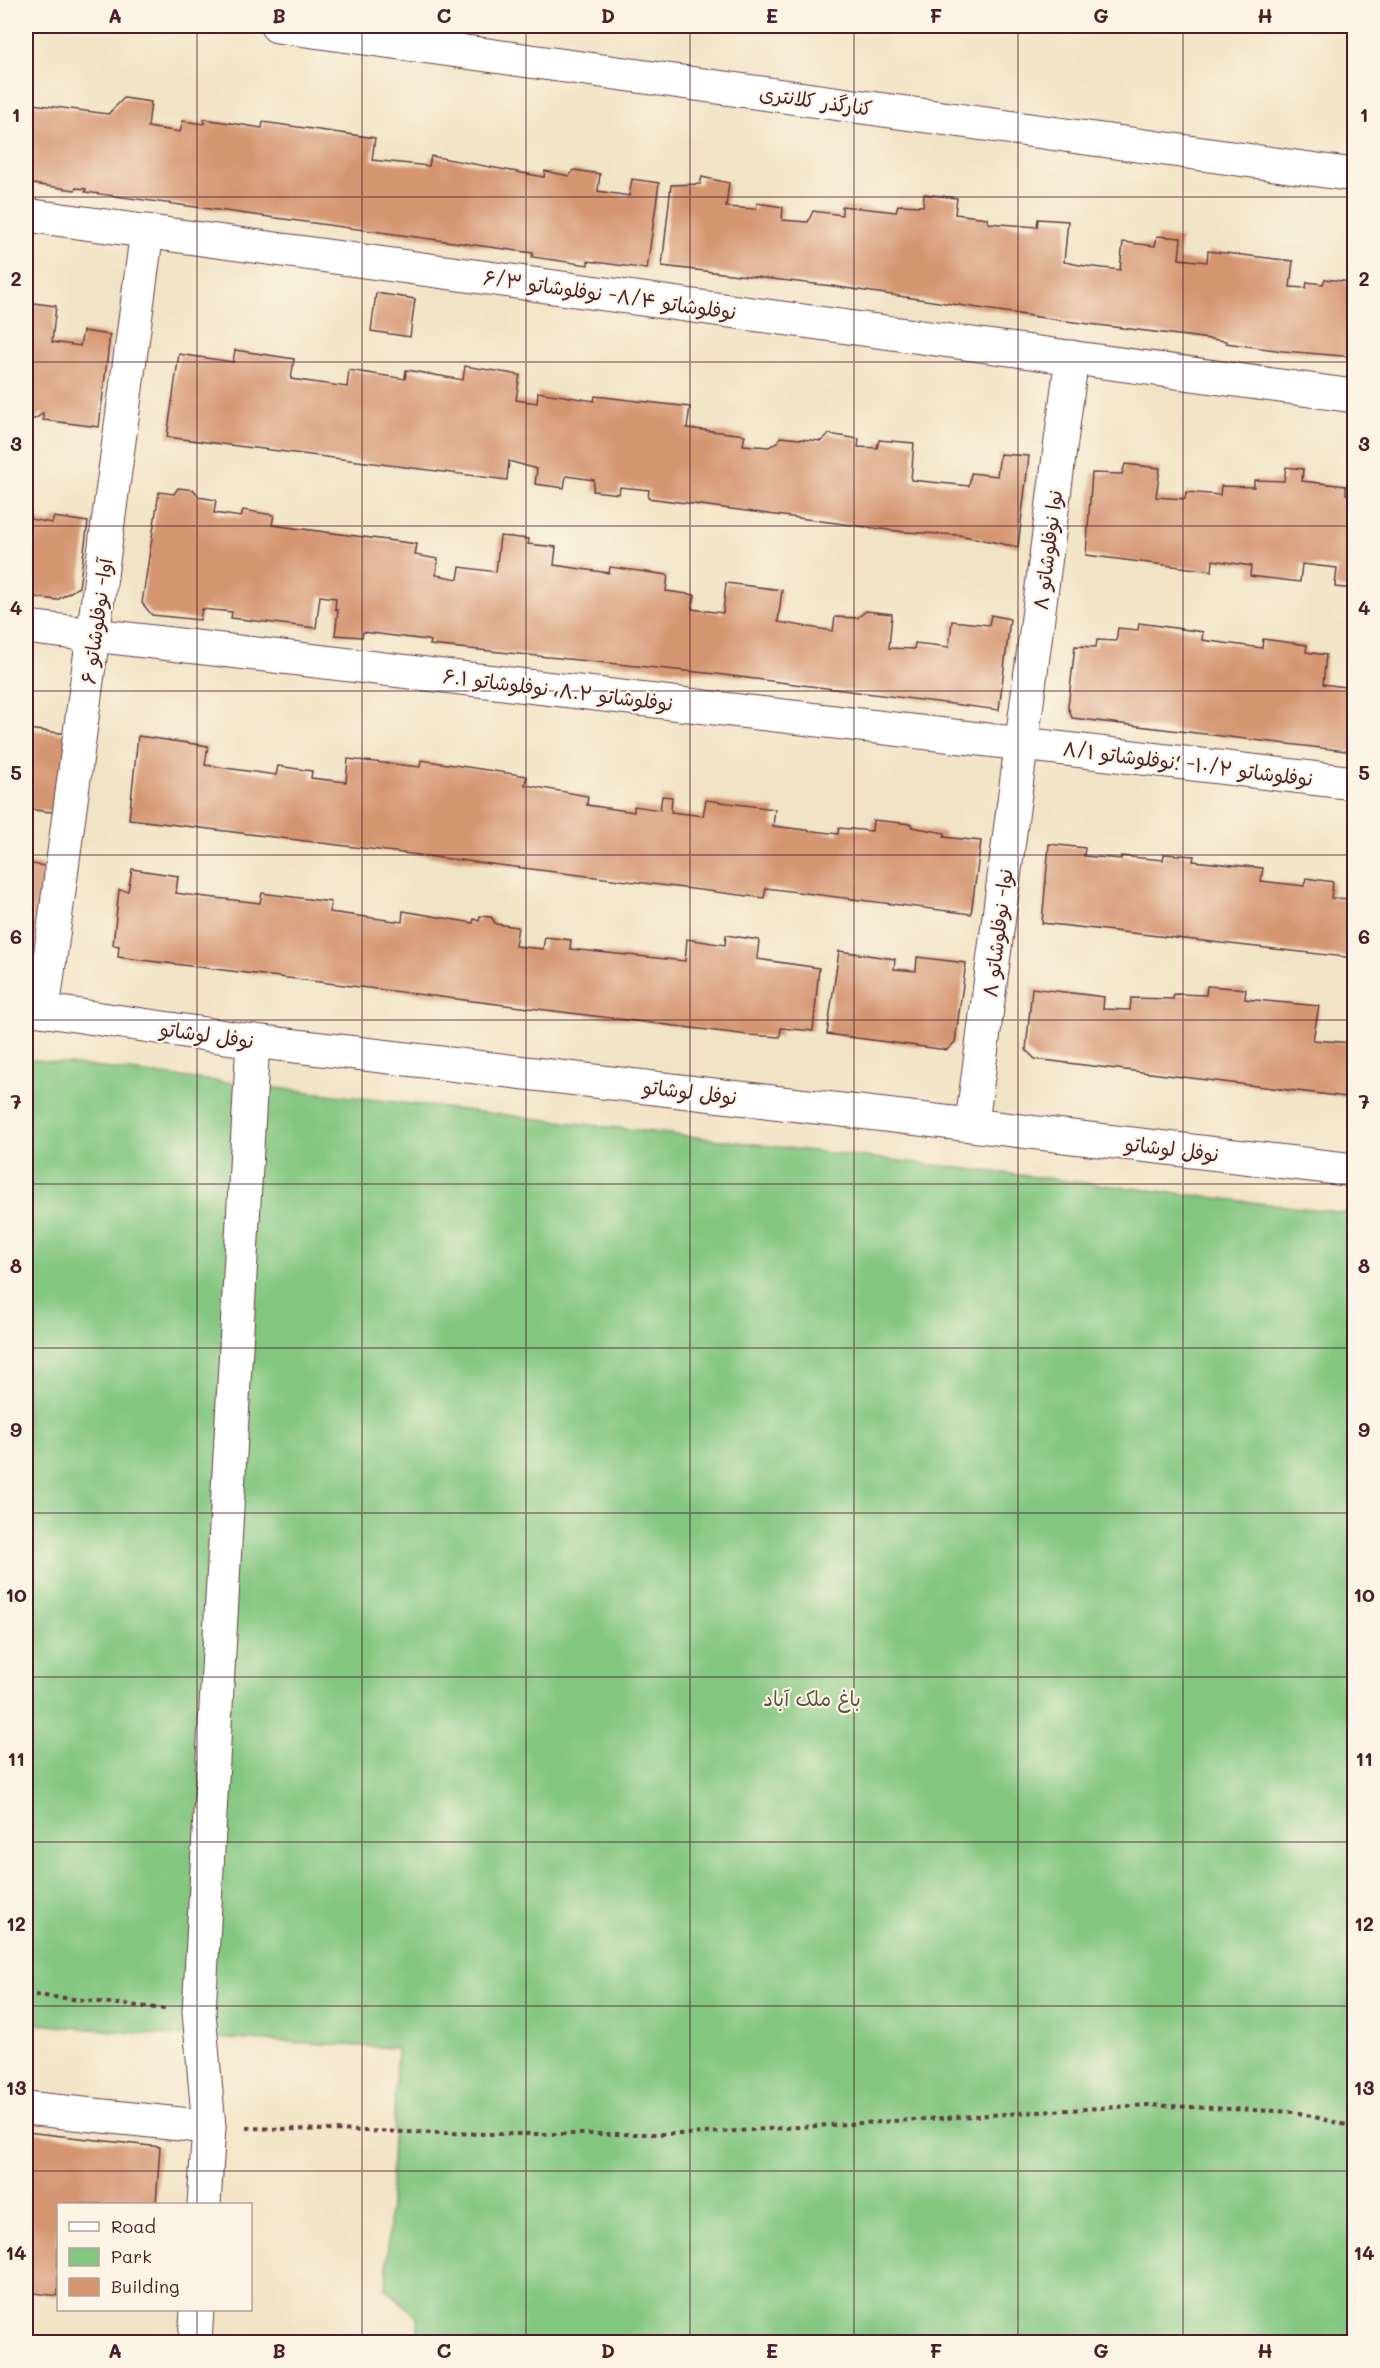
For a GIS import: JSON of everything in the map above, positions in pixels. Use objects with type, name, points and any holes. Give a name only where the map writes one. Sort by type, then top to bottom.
[{"type":"street","name":"کنارگذر کلانتری","points":[[277,26],[1354,175]]},
{"type":"street","name":"نوفلوشاتو ۸/۴- نوفلوشاتو ۶/۳","points":[[26,215],[1354,396]]},
{"type":"street","name":"آوا- نوفلوشاتو ۶","points":[[34,1009],[94,635],[147,231]]},
{"type":"street","name":"نوا نوفلوشاتو ۸","points":[[1022,743],[1072,357]]},
{"type":"street","name":"نوفلوشاتو ۸.۲، نوفلوشاتو ۶.۱","points":[[26,627],[1022,743]]},
{"type":"street","name":"نوفلوشاتو ۱۰/۲- ؛نوفلوشاتو ۸/۱","points":[[1022,743],[1354,783]]},
{"type":"street","name":"نوا- نوفلوشاتو ۸","points":[[972,1124],[1022,743]]},
{"type":"street","name":"نوفل لوشاتو","points":[[34,1009],[253,1041],[1354,1170]]},
{"type":"street","points":[[204,2203],[209,2127],[199,2012],[253,1041]]},
{"type":"street","points":[[26,2108],[209,2127]]},
{"type":"street","points":[[195,2343],[197,2311]]},
{"type":"path","points":[[26,1994],[122,2007],[199,2012]]},
{"type":"path","points":[[209,2127],[487,2134],[689,2134],[1148,2105],[1295,2112],[1354,2127]]},
{"type":"green space","name":"باغ ملک آباد","points":[[26,1059],[1354,1214],[1354,2342],[418,2342],[418,2318],[386,2288],[397,2048],[157,2035],[26,2023]]},
{"type":"building","points":[[124,98],[151,102],[148,127],[180,132],[183,121],[204,124],[204,119],[262,128],[263,122],[375,138],[372,160],[429,166],[431,156],[544,177],[545,171],[569,176],[574,170],[600,174],[598,191],[629,196],[632,179],[659,183],[647,269],[588,261],[588,265],[532,257],[533,253],[85,192],[86,189],[76,188],[75,190],[26,183],[26,125],[30,126],[33,104],[108,114]]},
{"type":"building","points":[[702,177],[729,183],[726,207],[756,209],[757,203],[783,207],[782,220],[808,222],[813,211],[842,215],[842,206],[896,212],[898,205],[923,206],[924,194],[957,198],[955,214],[987,218],[988,223],[1037,227],[1038,219],[1068,221],[1064,262],[1085,266],[1120,270],[1123,242],[1155,246],[1157,236],[1181,238],[1179,259],[1207,262],[1208,251],[1293,261],[1290,287],[1306,288],[1307,282],[1323,284],[1325,279],[1351,282],[1350,290],[1354,290],[1354,357],[1283,351],[832,286],[662,266],[671,185],[700,184]]},
{"type":"building","points":[[376,293],[415,299],[410,337],[371,331]]},
{"type":"building","points":[[26,302],[56,306],[52,342],[80,346],[83,331],[110,335],[99,427],[43,420],[43,413],[35,419],[26,418]]},
{"type":"building","points":[[235,350],[294,359],[291,379],[347,387],[349,370],[405,379],[406,370],[463,380],[465,366],[520,375],[516,400],[537,403],[538,392],[594,401],[595,396],[690,407],[687,428],[745,435],[743,445],[769,447],[778,442],[780,437],[821,441],[829,434],[859,439],[858,447],[877,448],[879,440],[914,443],[911,480],[969,486],[971,473],[997,476],[1000,454],[1029,456],[1018,547],[959,535],[904,532],[648,498],[649,490],[620,487],[619,494],[593,491],[594,480],[566,476],[564,488],[535,484],[537,469],[509,461],[507,480],[167,437],[179,354],[233,362]]},
{"type":"building","points":[[1125,464],[1160,468],[1156,497],[1185,499],[1186,492],[1220,495],[1221,486],[1254,487],[1254,480],[1284,481],[1286,467],[1303,469],[1302,481],[1346,486],[1346,494],[1354,495],[1354,589],[1335,587],[1337,568],[1302,564],[1300,582],[1250,576],[1251,566],[1213,560],[1212,571],[1086,555],[1092,473],[1122,474]]},
{"type":"building","points":[[178,488],[194,490],[199,497],[216,500],[214,513],[241,517],[243,510],[274,515],[272,525],[417,544],[415,555],[438,559],[436,575],[458,579],[460,567],[496,572],[500,536],[529,539],[528,544],[556,547],[554,565],[609,573],[610,567],[668,575],[666,591],[695,595],[692,609],[723,613],[726,583],[782,590],[778,622],[833,631],[835,617],[857,618],[866,611],[892,614],[889,648],[914,649],[915,643],[949,647],[952,621],[989,625],[991,615],[1010,619],[999,710],[716,674],[430,645],[431,641],[427,640],[363,632],[362,637],[335,635],[338,610],[335,609],[336,598],[320,596],[316,628],[231,618],[232,612],[202,609],[200,620],[152,615],[142,603],[159,492],[174,494]]},
{"type":"building","points":[[26,511],[31,512],[30,519],[52,523],[54,517],[88,522],[79,587],[57,600],[26,596]]},
{"type":"building","points":[[1139,623],[1203,632],[1202,640],[1262,648],[1263,639],[1307,645],[1306,652],[1326,655],[1323,684],[1346,687],[1354,683],[1354,752],[1072,718],[1068,707],[1075,646],[1096,647],[1097,640],[1116,641],[1118,628],[1138,630]]},
{"type":"building","points":[[26,721],[29,721],[27,729],[68,734],[59,813],[26,809]]},
{"type":"building","points":[[138,736],[208,746],[205,765],[276,775],[278,766],[312,771],[311,778],[346,782],[348,759],[420,767],[421,760],[527,776],[525,785],[588,796],[587,805],[634,812],[634,806],[660,810],[662,796],[672,797],[671,812],[703,816],[706,800],[775,809],[773,826],[838,834],[839,828],[872,831],[873,820],[911,824],[912,827],[945,833],[944,837],[981,841],[971,914],[766,888],[764,898],[129,819]]},
{"type":"building","points":[[1049,844],[1085,848],[1084,856],[1121,859],[1121,856],[1163,860],[1164,854],[1194,856],[1193,861],[1263,868],[1261,881],[1304,886],[1306,878],[1333,882],[1331,898],[1354,899],[1354,958],[1042,923]]},
{"type":"building","points":[[26,863],[52,867],[35,950],[26,948]]},
{"type":"building","points":[[132,869],[178,876],[176,893],[189,895],[260,903],[262,893],[331,902],[330,912],[402,922],[403,911],[473,923],[474,919],[479,921],[480,916],[491,917],[496,924],[518,927],[515,946],[543,949],[545,937],[571,940],[570,949],[685,961],[687,939],[725,945],[726,935],[759,940],[757,959],[819,968],[813,1031],[781,1028],[780,1037],[748,1035],[118,957],[119,946],[113,945],[119,890],[128,891]]},
{"type":"building","points":[[839,951],[895,959],[894,969],[916,971],[917,957],[966,963],[955,1042],[947,1050],[827,1034]]},
{"type":"building","points":[[1207,986],[1246,989],[1245,999],[1319,1006],[1313,1040],[1354,1043],[1354,1098],[1035,1059],[1026,1050],[1032,988],[1104,997],[1103,1009],[1130,1010],[1131,998],[1173,999],[1174,994],[1206,995]]},
{"type":"building","points":[[26,2132],[160,2147],[156,2203],[57,2203],[57,2296],[26,2292]]}]
